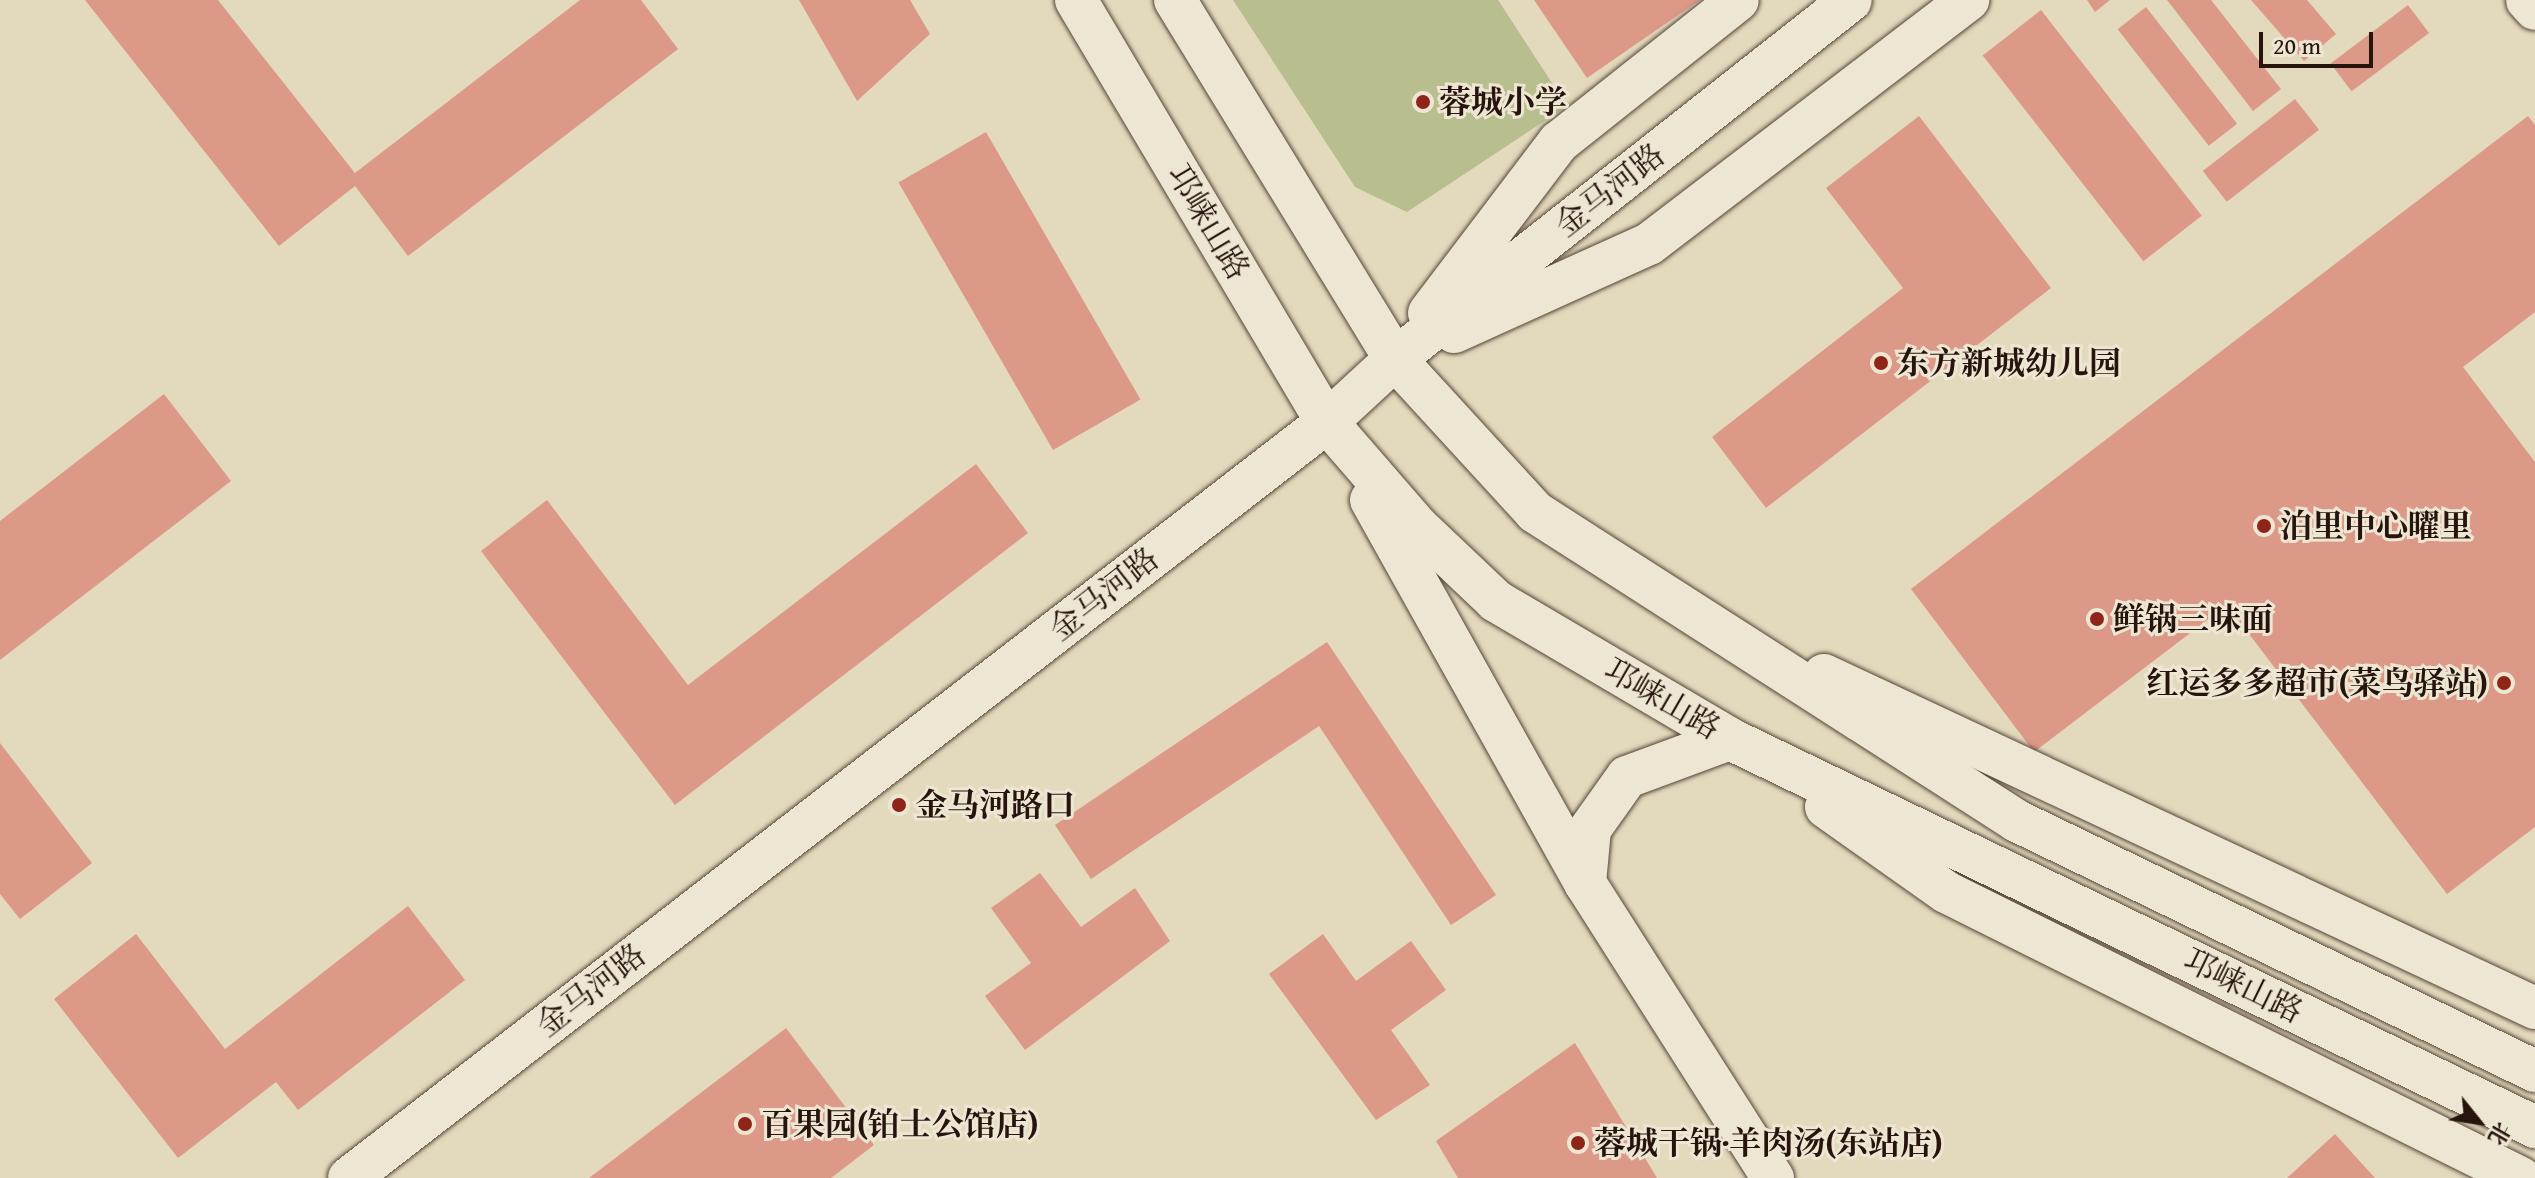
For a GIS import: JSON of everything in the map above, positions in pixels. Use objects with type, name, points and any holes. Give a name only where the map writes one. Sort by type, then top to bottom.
[{"type":"street","name":"邛崃山路","points":[[1076,0],[1327,422],[1418,527],[1496,601],[1730,739],[2535,1127]]},
{"type":"street","name":"邛崃山路","points":[[1175,0],[1395,359],[1535,512],[1691,616],[2017,821],[2525,1066]]},
{"type":"street","points":[[1395,359],[1559,142],[1738,0]]},
{"type":"street","name":"金马河路","points":[[349,1178],[1327,422],[1395,359],[1851,0]]},
{"type":"street","points":[[1395,359],[1649,244],[1968,0]]},
{"type":"street","points":[[2527,0],[2535,9]]},
{"type":"street","points":[[1327,422],[1585,883],[1773,1178]]},
{"type":"street","points":[[1691,616],[1949,730],[2535,1008]]},
{"type":"street","points":[[1585,883],[1590,829],[1627,777],[1730,739],[1946,892],[2521,1178]]},
{"type":"green space","name":"蓉城小学","points":[[1233,0],[1498,0],[1567,106],[1407,212],[1355,187]]},
{"type":"building","points":[[85,0],[218,0],[355,173],[580,0],[641,0],[678,49],[408,256],[355,186],[279,246]]},
{"type":"building","points":[[799,0],[910,0],[930,34],[857,101]]},
{"type":"building","points":[[1534,0],[1700,0],[1587,78]]},
{"type":"building","points":[[2087,0],[2110,0],[2095,12]]},
{"type":"building","points":[[2167,0],[2211,0],[2281,89],[2253,111]]},
{"type":"building","points":[[2251,0],[2307,0],[2336,34],[2304,61]]},
{"type":"building","points":[[2408,5],[2429,33],[2352,91],[2331,63]]},
{"type":"building","points":[[2146,7],[2237,124],[2209,146],[2118,29]]},
{"type":"building","points":[[2041,10],[2202,216],[2143,261],[1983,56]]},
{"type":"building","points":[[2295,99],[2319,130],[2227,202],[2203,171]]},
{"type":"building","name":"东方新城幼儿园","points":[[1919,116],[2051,288],[1766,508],[1712,437],[1903,288],[1826,188]]},
{"type":"building","name":"泊里中心曜里","points":[[2528,116],[2535,125],[2535,312],[2463,367],[2535,462],[2535,827],[2447,894],[2227,605],[2034,752],[1911,589]]},
{"type":"building","points":[[986,132],[1140,400],[1053,450],[899,182]]},
{"type":"building","points":[[164,394],[231,481],[0,660],[0,521]]},
{"type":"building","points":[[976,464],[1028,533],[675,805],[481,551],[547,500],[688,685]]},
{"type":"building","points":[[1327,642],[1496,895],[1451,925],[1319,726],[1091,879],[1055,825]]},
{"type":"building","points":[[0,743],[92,863],[20,919],[0,894]]},
{"type":"building","points":[[1040,873],[1081,927],[1135,888],[1170,941],[1025,1050],[985,996],[1031,963],[991,908]]},
{"type":"building","points":[[408,906],[465,980],[298,1110],[276,1082],[178,1158],[54,999],[136,934],[225,1049]]},
{"type":"building","points":[[1323,934],[1356,981],[1411,941],[1446,990],[1391,1030],[1430,1085],[1376,1120],[1269,974]]},
{"type":"building","points":[[786,1028],[874,1145],[831,1178],[589,1178]]},
{"type":"building","points":[[1575,1043],[1657,1178],[1458,1178],[1436,1141]]},
{"type":"building","points":[[2335,1134],[2375,1178],[2287,1178]]},
{"type":"place","name":"蓉城小学","points":[[1423,102]]},
{"type":"place","name":"东方新城幼儿园","points":[[1881,363]]},
{"type":"place","name":"泊里中心曜里","points":[[2264,526]]},
{"type":"place","name":"鲜锅三味面","points":[[2097,619]]},
{"type":"place","name":"红运多多超市(菜鸟驿站)","points":[[2504,683]]},
{"type":"place","name":"金马河路口","points":[[899,805]]},
{"type":"place","name":"百果园(铂士公馆店)","points":[[745,1124]]},
{"type":"place","name":"蓉城干锅·羊肉汤(东站店)","points":[[1578,1143]]}]
